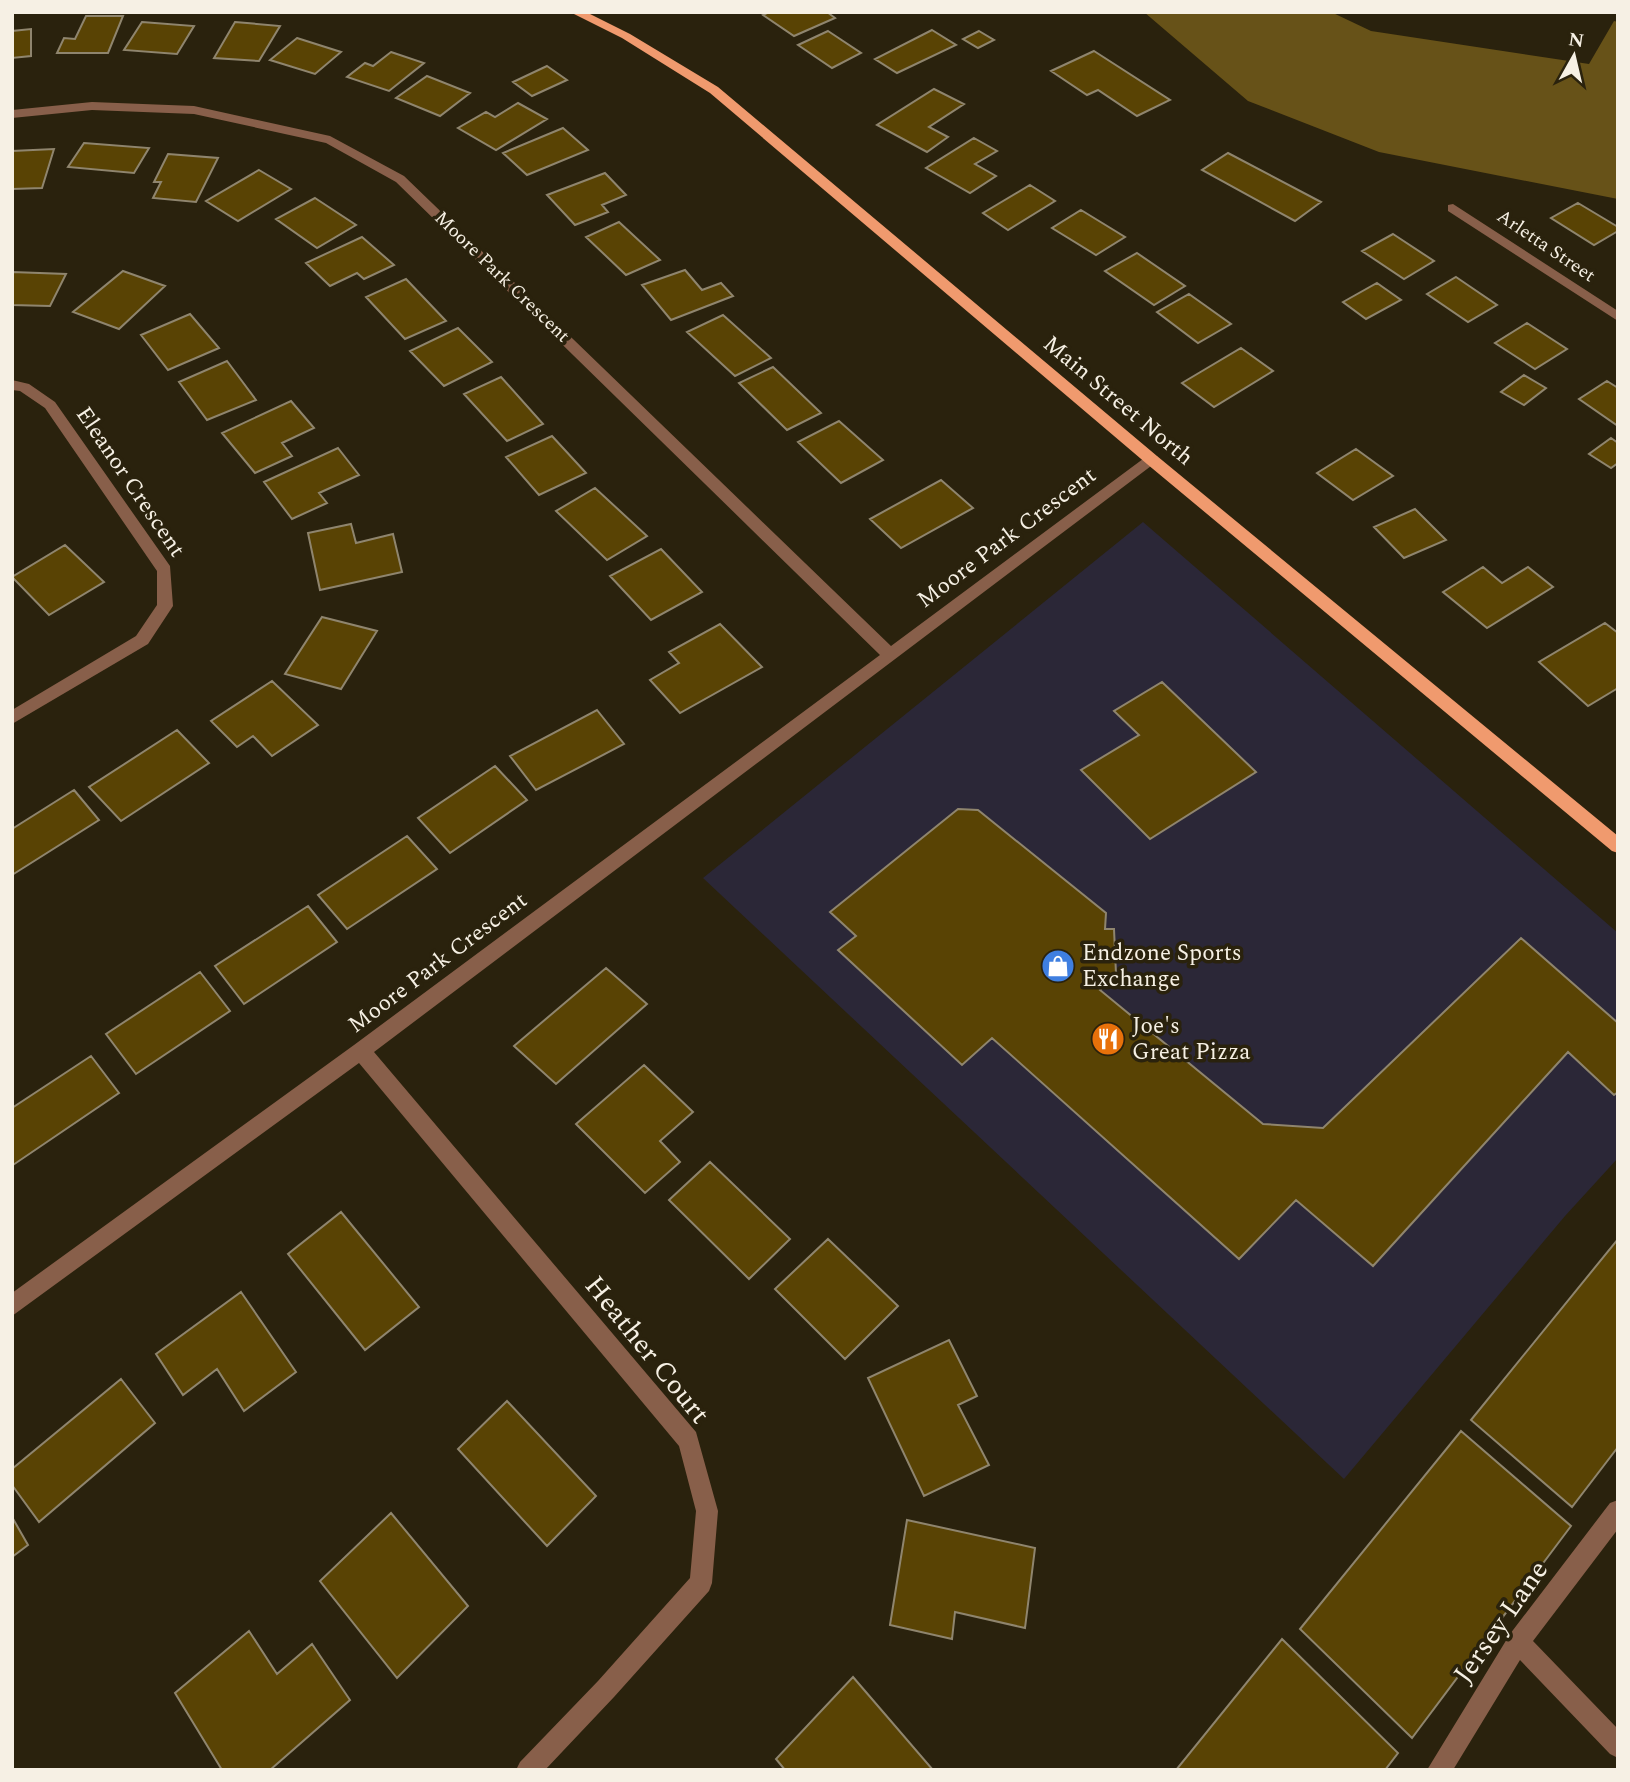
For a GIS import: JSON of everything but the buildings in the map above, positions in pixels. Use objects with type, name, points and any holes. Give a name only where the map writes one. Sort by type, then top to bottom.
[{"type":"main road","name":"Main Street North","points":[[576,12],[626,36],[714,90],[1152,460],[1618,846]]},
{"type":"street","name":"Moore Park Crescent","points":[[12,114],[92,106],[194,110],[330,140],[400,179],[891,656]]},
{"type":"street","name":"Arletta Street","points":[[1453,208],[1618,317]]},
{"type":"street","name":"Eleanor Crescent","points":[[12,384],[24,387],[50,405],[166,570],[165,606],[142,640],[12,718]]},
{"type":"street","name":"Moore Park Crescent","points":[[12,1306],[361,1051],[1152,460]]},
{"type":"street","name":"Heather Court","points":[[361,1051],[688,1440],[707,1511],[701,1583],[606,1689],[528,1770]]},
{"type":"street","name":"Jersey Lane","points":[[1439,1770],[1518,1642],[1618,1511]]},
{"type":"street","points":[[1518,1642],[1618,1746]]},
{"type":"shaded area","points":[[1144,12],[1331,12],[1371,31],[1589,64],[1614,21],[1618,22],[1618,199],[1379,152],[1248,101]]},
{"type":"shaded area","points":[[1143,522],[1618,933],[1618,1158],[1565,1216],[1344,1479],[703,878]]},
{"type":"place","name":"Endzone Sports Exchange","points":[[1058,966]]},
{"type":"place","name":"Joe's Great Pizza","points":[[1108,1039]]}]
